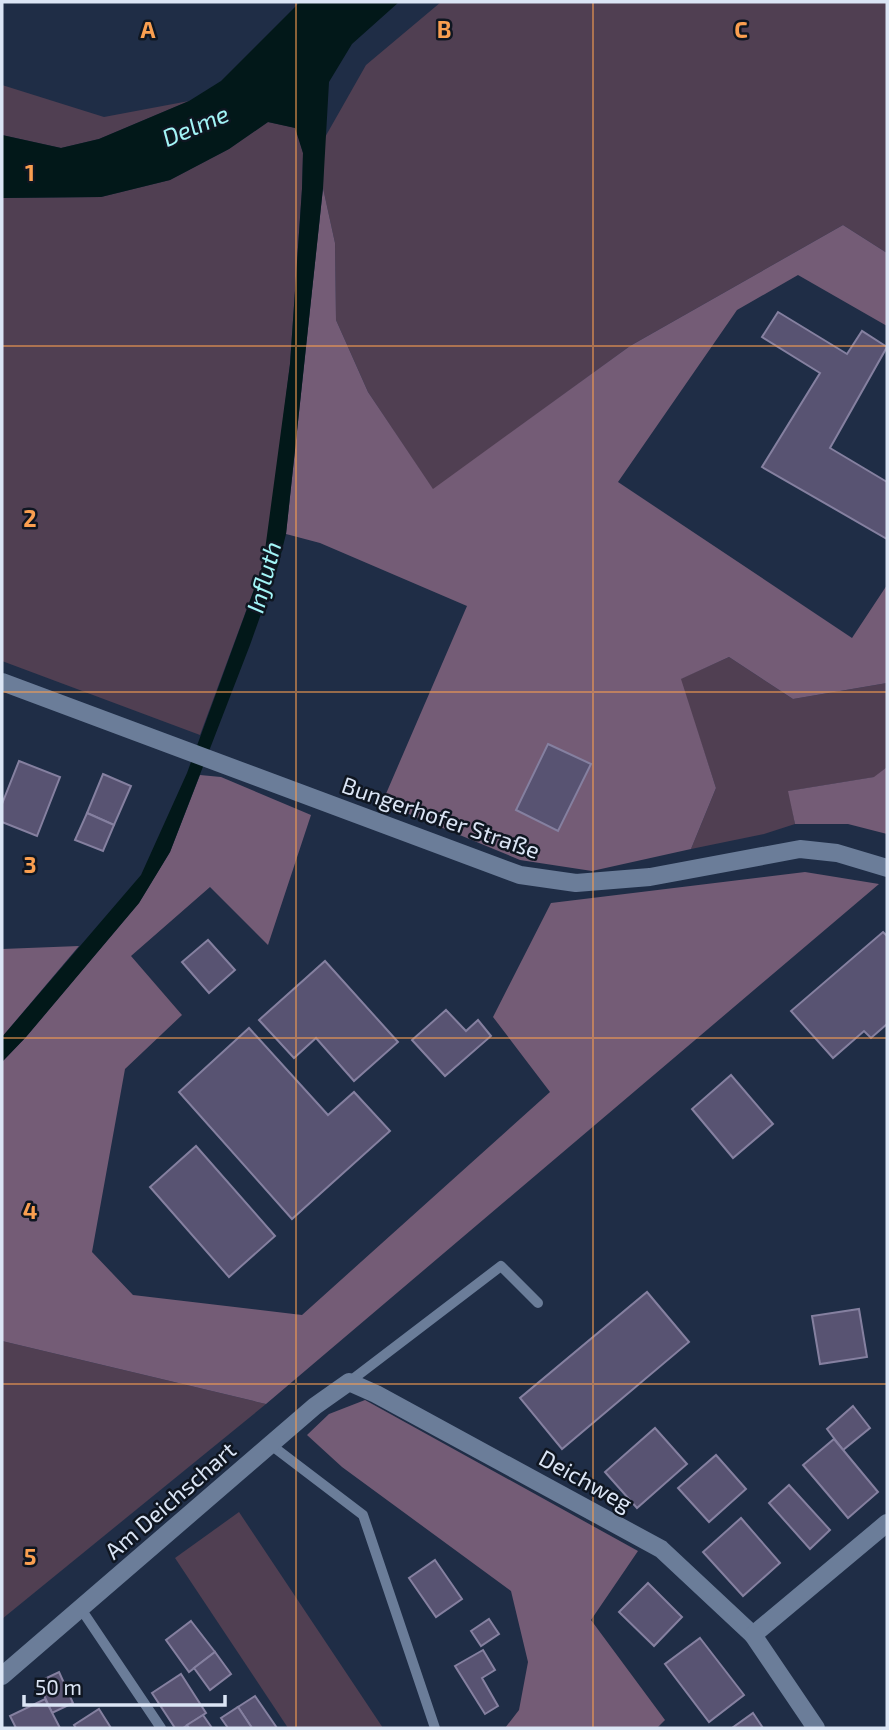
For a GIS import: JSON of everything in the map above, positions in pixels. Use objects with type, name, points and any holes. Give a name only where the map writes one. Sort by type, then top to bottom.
[{"type":"street","name":"Bungerhofer Straße","points":[[2,682],[520,875],[576,883],[650,877],[800,849],[837,853],[884,866]]},
{"type":"street","name":"Deichweg","points":[[349,1382],[376,1394],[661,1549],[753,1635],[816,1728]]},
{"type":"street","name":"Am Deichschart","points":[[2,1676],[315,1406],[349,1382]]},
{"type":"street","points":[[753,1635],[887,1522]]},
{"type":"lane","points":[[349,1382],[501,1266],[538,1303]]},
{"type":"lane","points":[[271,1445],[363,1515],[435,1728]]},
{"type":"lane","points":[[81,1609],[161,1728]]},
{"type":"shaded area","points":[[441,2],[887,2],[887,253],[843,225],[630,346],[433,490],[368,392],[336,320],[335,243],[323,188],[324,139],[366,65]]},
{"type":"shaded area","points":[[2,85],[104,117],[189,101],[99,139],[61,148],[2,135]]},
{"type":"shaded area","points":[[268,122],[296,128],[303,153],[290,364],[263,565],[200,735],[2,661],[2,198],[101,197],[170,180],[229,149]]},
{"type":"shaded area","points":[[323,188],[335,243],[336,320],[368,392],[433,489],[630,346],[843,225],[887,253],[887,326],[798,275],[737,310],[618,482],[852,638],[887,585],[887,683],[793,699],[729,657],[681,679],[716,788],[691,849],[592,871],[520,860],[382,803],[467,606],[320,543],[286,534]]},
{"type":"shaded area","points":[[729,657],[793,699],[887,683],[887,767],[875,777],[789,791],[795,824],[764,834],[691,849],[716,788],[680,679]]},
{"type":"shaded area","points":[[887,767],[887,834],[848,824],[795,824],[788,791],[874,777]]},
{"type":"shaded area","points":[[200,775],[221,777],[311,815],[268,945],[210,887],[131,956],[182,1015],[125,1069],[92,1252],[133,1295],[302,1315],[550,1092],[493,1017],[551,903],[805,872],[879,884],[266,1404],[2,1341],[2,1062],[139,903],[170,852]]},
{"type":"shaded area","points":[[79,946],[2,1037],[2,949]]},
{"type":"shaded area","points":[[2,1341],[266,1404],[2,1619]]},
{"type":"shaded area","points":[[365,1400],[638,1551],[591,1620],[665,1720],[657,1728],[505,1728],[519,1710],[528,1662],[511,1591],[342,1467],[307,1435],[329,1414]]},
{"type":"shaded area","points":[[239,1512],[383,1728],[288,1728],[175,1558]]},
{"type":"water","points":[[300,2],[399,2],[352,44],[329,82],[323,188],[286,534],[278,566],[170,852],[139,903],[2,1062],[2,1037],[141,875],[187,773],[263,565],[290,364],[303,153],[295,128],[268,122],[229,149],[170,180],[101,197],[2,198],[2,135],[61,148],[99,139],[189,101],[221,81]]},
{"type":"building","points":[[778,312],[847,354],[862,331],[887,347],[830,448],[887,482],[887,539],[762,467],[820,373],[762,337]]},
{"type":"building","points":[[548,744],[591,764],[558,831],[516,810]]},
{"type":"building","points":[[19,761],[60,777],[37,836],[2,822],[2,804]]},
{"type":"building","points":[[103,774],[131,786],[114,825],[87,813]]},
{"type":"building","points":[[87,813],[114,825],[103,851],[75,840]]},
{"type":"building","points":[[883,932],[887,936],[887,1024],[871,1038],[864,1031],[833,1058],[791,1011]]},
{"type":"building","points":[[208,940],[235,970],[209,993],[182,962]]},
{"type":"building","points":[[325,961],[398,1042],[354,1081],[316,1038],[294,1058],[259,1020]]},
{"type":"building","points":[[446,1010],[466,1031],[478,1020],[491,1036],[445,1076],[412,1040]]},
{"type":"building","points":[[249,1028],[328,1115],[354,1092],[390,1131],[292,1219],[179,1092]]},
{"type":"building","points":[[731,1075],[773,1124],[733,1158],[692,1109]]},
{"type":"building","points":[[196,1146],[275,1236],[229,1277],[150,1187]]},
{"type":"building","points":[[647,1292],[689,1342],[562,1449],[520,1398]]},
{"type":"building","points":[[859,1309],[867,1357],[820,1364],[812,1316]]},
{"type":"building","points":[[853,1406],[870,1428],[843,1450],[827,1429]]},
{"type":"building","points":[[655,1428],[687,1464],[637,1508],[605,1472]]},
{"type":"building","points":[[834,1439],[878,1492],[848,1518],[803,1465]]},
{"type":"building","points":[[716,1455],[746,1489],[709,1522],[678,1488]]},
{"type":"building","points":[[789,1485],[830,1530],[810,1549],[769,1503]]},
{"type":"building","points":[[741,1518],[780,1563],[743,1596],[703,1552]]},
{"type":"building","points":[[435,1560],[462,1599],[436,1617],[409,1578]]},
{"type":"building","points":[[648,1583],[682,1617],[654,1646],[619,1612]]},
{"type":"building","points":[[489,1619],[499,1634],[481,1646],[471,1631]]},
{"type":"building","points":[[191,1621],[215,1652],[189,1672],[166,1640]]},
{"type":"building","points":[[700,1638],[744,1695],[709,1722],[665,1664]]},
{"type":"building","points":[[483,1650],[495,1670],[482,1678],[498,1706],[485,1714],[455,1666]]},
{"type":"building","points":[[215,1652],[231,1674],[210,1690],[194,1668]]},
{"type":"building","points":[[59,1672],[73,1703],[52,1713],[38,1682]]},
{"type":"building","points":[[181,1674],[206,1713],[183,1728],[175,1728],[152,1693]]},
{"type":"building","points":[[255,1696],[277,1728],[252,1728],[238,1707]]},
{"type":"building","points":[[45,1699],[60,1728],[16,1728],[10,1716]]},
{"type":"building","points":[[238,1707],[252,1728],[228,1728],[221,1718]]},
{"type":"building","points":[[99,1709],[111,1728],[76,1728],[74,1725]]},
{"type":"building","points":[[753,1713],[763,1728],[732,1728]]},
{"type":"building","points":[[203,1715],[212,1728],[189,1728],[187,1725]]},
{"type":"water label","name":"Delme","points":[[195,125]]},
{"type":"water label","name":"Influth","points":[[263,577]]}]
